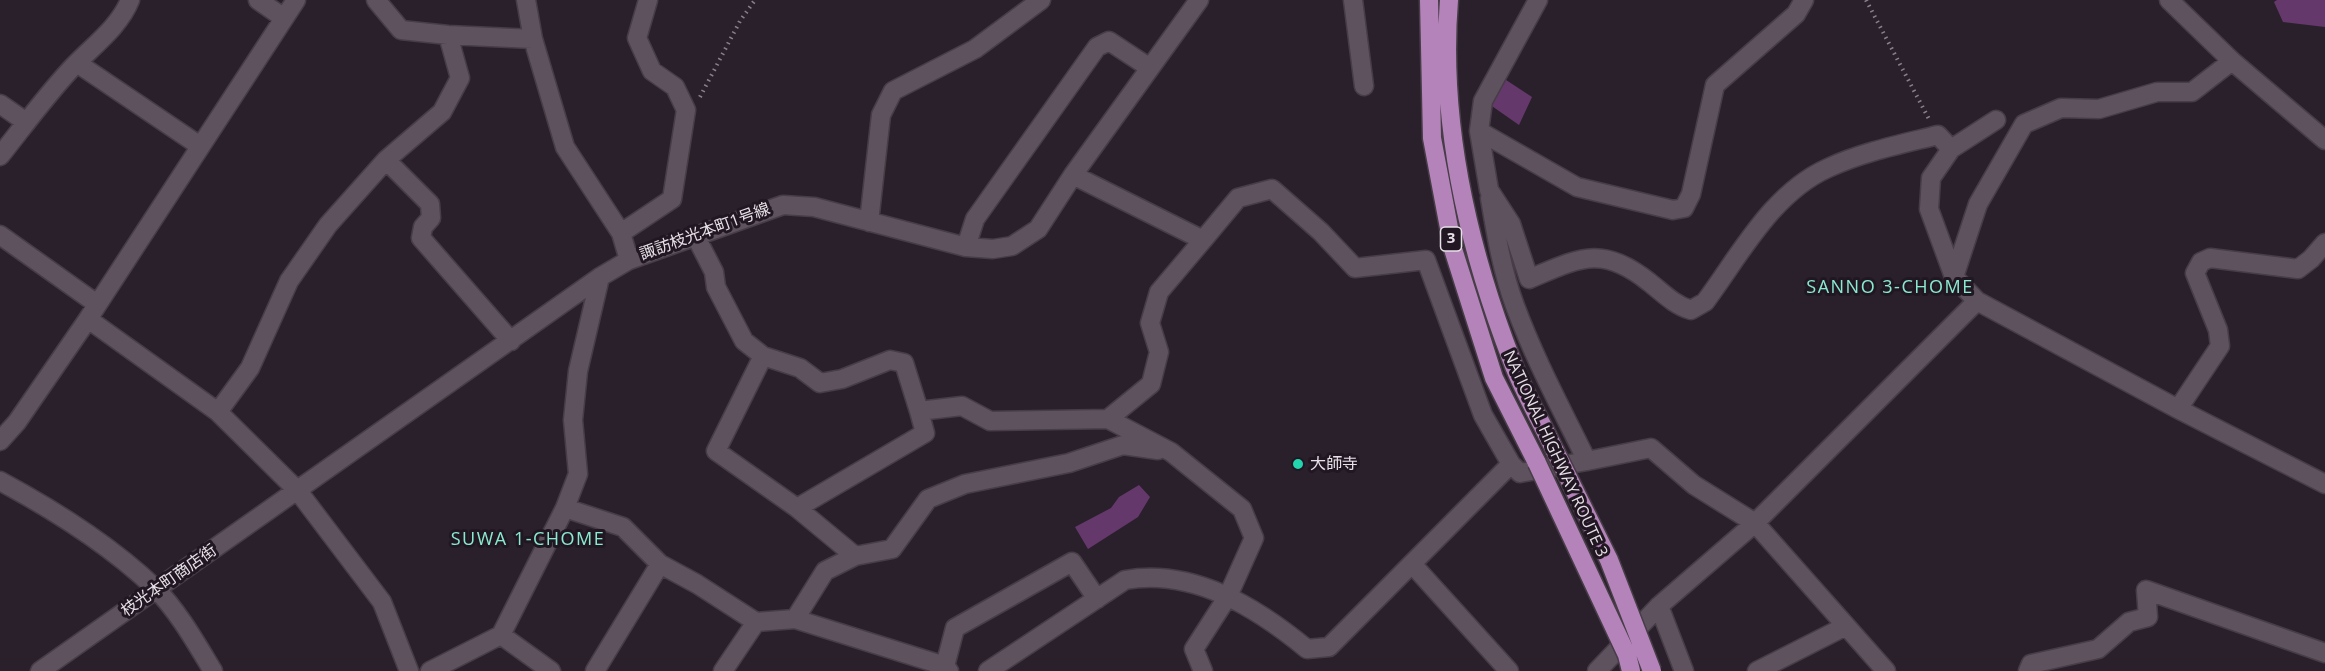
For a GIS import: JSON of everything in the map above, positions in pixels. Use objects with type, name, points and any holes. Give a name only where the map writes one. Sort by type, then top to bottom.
[{"type":"highway","name":"NATIONAL HIGHWAY ROUTE 3","points":[[1429,0],[1432,138],[1453,249],[1494,378],[1537,463],[1627,655],[1631,671]]},
{"type":"highway","name":"NATIONAL HIGHWAY ROUTE 3","points":[[1449,0],[1447,20],[1452,132],[1472,245],[1512,362],[1609,560],[1652,671]]},
{"type":"street","points":[[0,156],[77,63],[113,26],[125,11],[130,0]]},
{"type":"street","points":[[258,0],[284,18]]},
{"type":"street","points":[[0,441],[17,422],[93,311],[296,0]]},
{"type":"street","points":[[376,0],[401,30],[533,39]]},
{"type":"street","points":[[526,0],[533,39],[565,147],[621,233],[629,260]]},
{"type":"street","points":[[621,233],[672,199],[689,110],[675,87],[652,71],[637,38],[648,0]]},
{"type":"street","points":[[869,222],[880,115],[893,91],[975,49],[1041,0]]},
{"type":"street","name":"諏訪枝光本町1号線","points":[[298,491],[600,277],[629,260],[783,204],[814,207],[966,247],[993,249],[1012,246],[1038,229],[1073,175],[1199,0]]},
{"type":"street","points":[[1353,0],[1364,86]]},
{"type":"street","points":[[1538,0],[1483,101],[1479,131],[1498,248],[1514,304],[1543,374],[1587,462]]},
{"type":"street","points":[[1479,131],[1577,187],[1673,210],[1684,208],[1690,194],[1714,85],[1796,14],[1804,0]]},
{"type":"street","points":[[2169,0],[2232,61],[2325,140]]},
{"type":"street","points":[[219,412],[250,368],[288,281],[328,225],[386,160],[442,112],[460,78],[448,35]]},
{"type":"street","points":[[966,247],[975,219],[1097,47],[1109,40],[1150,68]]},
{"type":"street","points":[[1954,277],[1978,204],[2024,124],[2061,108],[2099,109],[2157,92],[2193,92],[2232,61]]},
{"type":"street","points":[[77,63],[200,146]]},
{"type":"street","points":[[0,104],[26,123]]},
{"type":"street","points":[[1996,120],[1951,149],[1931,178],[1929,209],[1954,277],[1977,301],[2178,409],[2325,483]]},
{"type":"street","points":[[1489,190],[1511,224],[1529,279],[1577,259],[1601,256],[1643,277],[1680,306],[1691,310],[1705,302],[1780,201],[1799,185],[1828,168],[1938,135],[1951,149]]},
{"type":"street","points":[[386,160],[430,204],[431,218],[423,227],[422,238],[511,341]]},
{"type":"street","points":[[1073,175],[1203,240]]},
{"type":"street","points":[[1108,419],[1151,384],[1160,352],[1150,323],[1159,292],[1238,198],[1272,189],[1321,232],[1355,268],[1426,260],[1483,415],[1511,464],[1520,474],[1652,448],[1694,485],[1755,523],[1886,671]]},
{"type":"street","points":[[0,235],[219,412],[298,491],[382,603],[409,671]]},
{"type":"street","points":[[695,235],[714,273],[716,287],[744,341],[763,356],[800,368],[820,383],[842,380],[890,360],[904,363],[925,433],[797,508]]},
{"type":"street","points":[[2178,409],[2220,346],[2218,330],[2194,273],[2201,262],[2210,258],[2298,269],[2325,243]]},
{"type":"street","points":[[430,671],[501,634],[565,508],[578,474],[573,420],[578,370],[600,277]]},
{"type":"street","points":[[1597,671],[1659,606],[1755,523],[1977,301]]},
{"type":"street","points":[[763,356],[716,451],[797,508],[855,556]]},
{"type":"street","points":[[919,411],[962,406],[990,421],[1108,419],[1171,452],[1242,509],[1254,538],[1228,596],[1194,649],[1203,671]]},
{"type":"street","points":[[795,619],[825,571],[855,556],[892,549],[928,499],[965,484],[1069,463],[1123,445],[1171,452]]},
{"type":"street","points":[[988,671],[1125,580],[1150,576],[1167,577],[1228,596],[1271,620],[1306,649],[1329,647],[1511,464]]},
{"type":"street","points":[[0,481],[36,501],[103,546],[156,589],[196,642],[213,671]]},
{"type":"street","name":"枝光本町商店街","points":[[40,671],[298,491]]},
{"type":"street","points":[[565,508],[623,527],[660,564],[697,584],[756,622],[795,619],[947,668],[954,628],[1072,562],[1096,599]]},
{"type":"street","points":[[595,671],[660,564]]},
{"type":"street","points":[[1413,565],[1509,671]]},
{"type":"street","points":[[2028,671],[2031,664],[2098,649],[2129,622],[2148,617],[2146,590],[2325,653]]},
{"type":"street","points":[[1659,606],[1684,671]]},
{"type":"street","points":[[723,671],[756,622]]},
{"type":"street","points":[[1758,671],[1846,626]]},
{"type":"street","points":[[501,634],[551,671]]},
{"type":"path","points":[[689,110],[740,21],[755,0]]},
{"type":"path","points":[[1866,0],[1938,135]]},
{"type":"shaded area","points":[[2277,0],[2325,0],[2325,27],[2283,22],[2274,2]]},
{"type":"shaded area","points":[[1503,78],[1532,97],[1519,125],[1489,104]]},
{"type":"shaded area","points":[[1139,485],[1150,497],[1138,517],[1088,549],[1075,527],[1111,508],[1119,497]]},
{"type":"place","name":"大師寺","points":[[1298,464]]},
{"type":"district","name":"SANNO 3-CHOME","points":[[1890,288]]},
{"type":"district","name":"SUWA 1-CHOME","points":[[528,540]]}]
